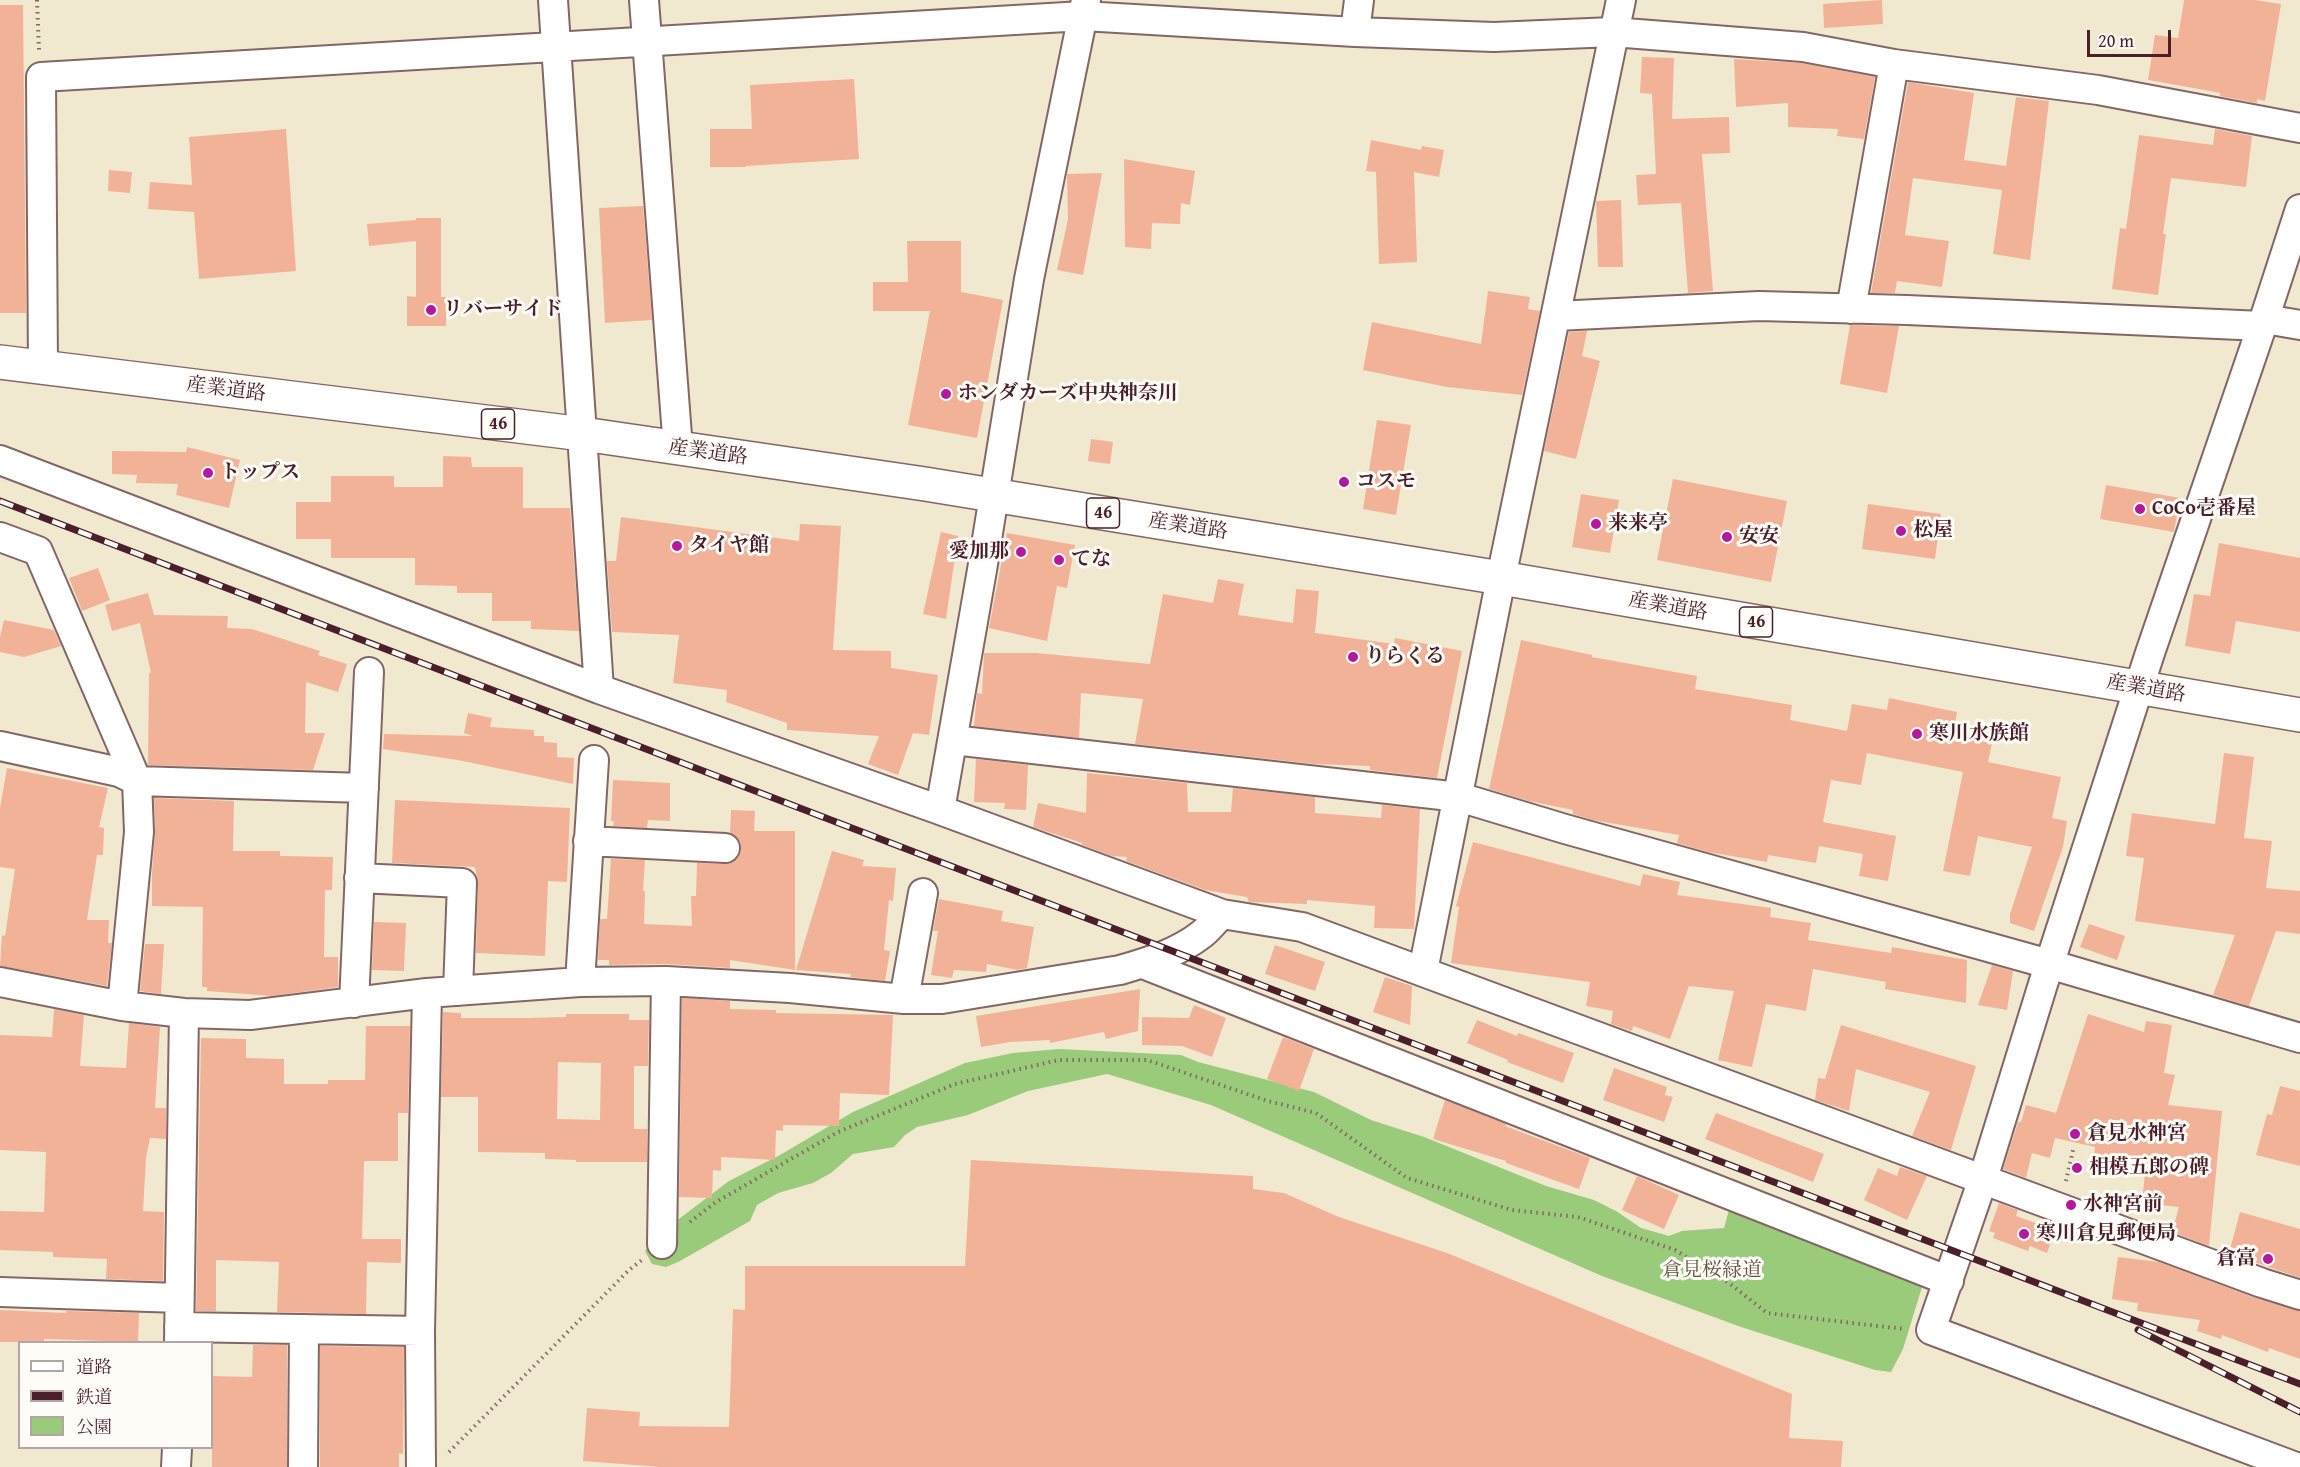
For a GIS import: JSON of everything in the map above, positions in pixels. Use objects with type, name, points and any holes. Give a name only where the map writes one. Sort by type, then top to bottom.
[{"type":"main road","name":"産業道路","points":[[0,362],[583,434],[994,495],[1501,578],[2300,715]]},
{"type":"street","points":[[553,0],[599,689]]},
{"type":"street","points":[[644,0],[678,449]]},
{"type":"street","points":[[1355,32],[1359,0]]},
{"type":"street","points":[[1423,970],[1501,578],[1621,0]]},
{"type":"street","points":[[44,367],[40,77],[647,41],[1084,8],[1355,32],[1494,37],[1613,32],[1803,47],[1894,64],[2098,90],[2300,128]]},
{"type":"street","points":[[940,810],[1029,279],[1084,8]]},
{"type":"street","points":[[1851,309],[1894,64]]},
{"type":"street","points":[[2296,1467],[1931,1330],[1983,1179],[2049,964],[2300,209]]},
{"type":"street","points":[[1556,316],[1759,306],[2300,325]]},
{"type":"street","points":[[0,460],[599,689],[940,810],[1222,914],[1302,927],[1423,970],[2262,1283],[2300,1295]]},
{"type":"street","points":[[0,537],[38,551],[137,781],[139,832],[122,1006]]},
{"type":"street","points":[[354,1003],[369,672]]},
{"type":"street","points":[[953,741],[1459,797],[1576,832],[2049,964],[2300,1038]]},
{"type":"street","points":[[0,746],[119,772],[137,781],[364,788]]},
{"type":"street","points":[[580,982],[594,759]]},
{"type":"street","points":[[588,841],[725,848]]},
{"type":"street","points":[[359,878],[462,883],[458,991]]},
{"type":"street","points":[[904,999],[923,893]]},
{"type":"street","points":[[0,982],[122,1006],[250,1015],[427,993],[580,982],[666,981],[790,988],[904,999],[942,999],[1120,970],[1143,964],[1174,951],[1203,934],[1222,914]]},
{"type":"street","points":[[1143,964],[1948,1281]]},
{"type":"street","points":[[662,1244],[666,981]]},
{"type":"street","points":[[427,993],[420,1331],[432,1463]]},
{"type":"street","points":[[184,1012],[179,1335],[304,1329],[420,1331]]},
{"type":"street","points":[[0,1292],[179,1298]]},
{"type":"street","points":[[303,1467],[304,1329]]},
{"type":"street","points":[[176,1467],[177,1449]]},
{"type":"path","points":[[37,0],[40,77]]},
{"type":"path","points":[[432,1463],[629,1270],[716,1202],[838,1132],[955,1084],[1059,1060],[1147,1060],[1268,1101],[1316,1113],[1407,1178],[1512,1210],[1578,1216],[1675,1250],[1729,1283],[1767,1313],[1903,1329],[1931,1330]]},
{"type":"path","points":[[2068,1170],[2074,1146]]},
{"type":"green space","name":"倉見桜緑道","points":[[1059,1049],[1181,1055],[1198,1062],[1314,1092],[1371,1120],[1424,1137],[1546,1186],[1594,1200],[1616,1211],[1641,1228],[1669,1236],[1682,1231],[1724,1228],[1730,1206],[1916,1277],[1922,1287],[1903,1349],[1891,1372],[1875,1370],[1741,1327],[1602,1276],[1211,1105],[1107,1074],[1028,1091],[968,1115],[917,1127],[905,1135],[894,1147],[853,1154],[831,1173],[813,1183],[778,1193],[757,1205],[750,1221],[666,1267],[652,1264],[645,1251],[655,1237],[729,1181],[780,1155],[853,1112],[965,1063],[1013,1053]]},
{"type":"building","points":[[1882,0],[1883,24],[1824,28],[1823,4]]},
{"type":"building","points":[[2184,0],[2255,0],[2281,4],[2265,101],[2257,99],[2257,103],[2220,96],[2220,93],[2148,80],[2155,35],[2178,38]]},
{"type":"building","points":[[0,5],[23,5],[26,313],[0,313]]},
{"type":"building","points":[[1642,57],[1674,58],[1672,119],[1729,117],[1730,153],[1702,154],[1713,291],[1688,293],[1681,203],[1638,205],[1636,175],[1656,174],[1652,94],[1640,93]]},
{"type":"building","points":[[1734,59],[1801,63],[1875,77],[1864,139],[1837,136],[1838,129],[1788,127],[1788,103],[1736,107]]},
{"type":"building","points":[[854,79],[859,159],[746,167],[710,167],[710,129],[752,129],[750,85]]},
{"type":"building","points":[[1908,82],[1974,93],[1964,160],[2006,166],[2016,97],[2049,101],[2030,260],[1993,254],[2002,190],[1913,178],[1905,235],[1949,241],[1942,287],[1897,281],[1895,293],[1871,293]]},
{"type":"building","points":[[286,129],[296,271],[199,279],[194,212],[148,209],[150,182],[192,185],[189,137]]},
{"type":"building","points":[[2215,129],[2252,136],[2246,187],[2171,178],[2158,295],[2112,289],[2120,228],[2126,229],[2139,135],[2213,145]]},
{"type":"building","points":[[1371,140],[1421,150],[1422,146],[1444,150],[1439,177],[1414,172],[1417,262],[1379,264],[1376,172],[1366,171]]},
{"type":"building","points":[[1124,159],[1195,171],[1190,205],[1181,203],[1180,224],[1152,223],[1151,249],[1125,247]]},
{"type":"building","points":[[109,170],[132,172],[130,193],[108,191]]},
{"type":"building","points":[[1102,173],[1083,275],[1057,270],[1068,219],[1067,174]]},
{"type":"building","points":[[1621,200],[1623,267],[1598,267],[1596,201]]},
{"type":"building","points":[[643,206],[652,320],[605,323],[599,208]]},
{"type":"building","points":[[416,218],[441,218],[441,297],[446,297],[446,326],[407,326],[407,296],[416,297],[416,241],[369,246],[367,224],[416,220]]},
{"type":"building","points":[[907,241],[961,241],[961,292],[1003,300],[977,438],[908,425],[930,311],[873,311],[873,282],[908,282]]},
{"type":"building","points":[[1488,291],[1530,297],[1528,309],[1540,311],[1522,395],[1447,387],[1363,370],[1372,322],[1481,344]]},
{"type":"building","points":[[1850,325],[1899,326],[1887,393],[1840,384]]},
{"type":"building","points":[[1587,331],[1582,356],[1600,361],[1576,459],[1544,451],[1569,332]]},
{"type":"building","points":[[1377,420],[1411,425],[1396,515],[1363,509]]},
{"type":"building","points":[[1091,439],[1113,442],[1110,464],[1088,461]]},
{"type":"building","points":[[187,447],[240,460],[229,508],[176,495],[178,484],[136,483],[137,475],[112,474],[112,451],[186,452]]},
{"type":"building","points":[[443,456],[471,457],[472,467],[523,467],[523,508],[570,508],[579,631],[531,629],[531,621],[492,621],[492,593],[457,593],[457,586],[415,585],[415,558],[331,558],[331,539],[296,539],[296,502],[331,502],[331,476],[394,476],[394,487],[443,487]]},
{"type":"building","points":[[1673,479],[1787,501],[1771,582],[1657,560]]},
{"type":"building","name":"CoCo壱番屋","points":[[2106,485],[2180,498],[2174,532],[2100,519]]},
{"type":"building","name":"来来亭","points":[[1581,494],[1619,500],[1610,553],[1572,547]]},
{"type":"building","name":"松屋","points":[[1868,504],[1941,514],[1935,559],[1862,549]]},
{"type":"building","points":[[621,517],[799,541],[800,524],[841,526],[833,650],[891,651],[891,668],[938,675],[929,735],[913,733],[898,775],[868,764],[879,736],[787,730],[787,723],[726,702],[727,690],[673,683],[679,635],[612,632],[607,561],[616,561]]},
{"type":"building","points":[[941,532],[958,536],[946,619],[923,614]]},
{"type":"building","points":[[1007,533],[1075,545],[1067,588],[1057,586],[1047,641],[989,628]]},
{"type":"building","points":[[2219,543],[2300,558],[2300,632],[2236,621],[2230,654],[2185,646],[2194,594],[2210,596]]},
{"type":"building","points":[[98,568],[110,600],[82,611],[69,578]]},
{"type":"building","points":[[1218,579],[1244,584],[1238,615],[1293,623],[1296,589],[1319,591],[1315,633],[1394,644],[1395,638],[1462,651],[1437,778],[1370,770],[1370,766],[1314,764],[1135,744],[1143,699],[1081,693],[1079,738],[974,726],[977,693],[982,694],[984,653],[1037,653],[1150,664],[1163,594],[1213,603]]},
{"type":"building","points":[[148,593],[154,615],[228,616],[227,628],[252,629],[320,651],[318,655],[347,664],[338,692],[306,682],[305,733],[325,733],[313,770],[148,765],[149,673],[151,673],[140,623],[112,631],[105,605]]},
{"type":"building","points":[[4,620],[54,630],[61,646],[24,657],[0,652],[0,637]]},
{"type":"building","points":[[1521,640],[1592,655],[1592,657],[1697,676],[1695,689],[1792,705],[1790,720],[1847,731],[1852,704],[1887,710],[1889,698],[1957,712],[1953,736],[1992,743],[1988,762],[2061,777],[2052,818],[2067,821],[2063,847],[2034,931],[2010,923],[2010,914],[2032,847],[1978,836],[1970,876],[1943,871],[1963,772],[1867,753],[1861,785],[1831,780],[1823,822],[1896,836],[1888,881],[1859,876],[1863,854],[1819,846],[1816,863],[1768,855],[1767,862],[1708,852],[1677,843],[1679,835],[1593,820],[1573,814],[1573,810],[1529,801],[1489,789]]},
{"type":"building","points":[[468,713],[492,718],[490,727],[534,730],[534,736],[544,736],[544,742],[557,743],[557,757],[574,758],[573,784],[458,760],[383,749],[384,734],[473,736],[464,733]]},
{"type":"building","points":[[2224,753],[2254,757],[2244,838],[2272,841],[2266,888],[2300,891],[2300,934],[2276,931],[2249,1006],[2213,995],[2235,935],[2135,921],[2144,858],[2126,856],[2132,813],[2215,824]]},
{"type":"building","points":[[976,759],[1028,765],[1026,810],[1004,809],[1005,803],[974,802]]},
{"type":"building","points":[[7,768],[108,788],[99,827],[104,828],[103,855],[97,855],[87,920],[109,920],[108,943],[112,943],[107,986],[0,966],[2,935],[5,936],[15,869],[0,867],[0,808]]},
{"type":"building","points":[[1087,773],[1187,783],[1188,812],[1231,812],[1233,788],[1315,797],[1315,813],[1381,818],[1382,805],[1420,809],[1414,929],[1374,928],[1375,906],[1307,900],[1307,904],[1249,902],[1247,897],[1205,890],[1126,861],[1127,857],[1112,856],[1082,845],[1082,843],[1033,827],[1038,803],[1086,813]]},
{"type":"building","points":[[613,780],[670,783],[670,821],[648,820],[647,828],[613,826],[614,821],[611,821]]},
{"type":"building","points":[[154,798],[234,801],[233,851],[280,851],[280,856],[333,857],[332,890],[325,890],[324,957],[338,957],[338,987],[272,996],[207,991],[207,987],[202,987],[203,907],[152,906]]},
{"type":"building","points":[[395,800],[570,808],[567,882],[548,881],[545,956],[476,953],[478,884],[475,867],[392,863]]},
{"type":"building","points":[[731,810],[755,811],[754,831],[795,831],[795,970],[730,960],[730,968],[666,964],[609,965],[609,960],[598,960],[600,919],[607,919],[611,859],[645,860],[644,924],[692,926],[691,896],[696,896],[697,863],[725,864],[733,862],[739,856],[740,841],[730,833]]},
{"type":"building","points":[[1473,842],[1640,886],[1643,874],[1680,882],[1677,895],[1771,908],[1770,917],[1811,923],[1808,940],[1891,953],[1892,947],[1967,960],[1966,1003],[1885,989],[1886,982],[1813,969],[1806,1011],[1766,1004],[1752,1067],[1718,1060],[1734,991],[1689,986],[1670,1039],[1633,1026],[1632,1031],[1611,1024],[1613,1011],[1586,1006],[1590,982],[1451,963],[1459,907],[1456,906]]},
{"type":"building","points":[[832,851],[864,860],[862,866],[896,868],[893,901],[889,900],[884,950],[890,951],[885,981],[850,977],[851,974],[796,970]]},
{"type":"building","points":[[939,899],[1003,911],[1001,921],[1034,927],[1027,968],[1018,970],[987,964],[986,972],[954,970],[952,978],[931,975],[938,931],[933,931]]},
{"type":"building","points":[[374,922],[406,923],[404,971],[372,970]]},
{"type":"building","points":[[2089,924],[2125,936],[2117,960],[2080,947]]},
{"type":"building","points":[[145,944],[164,944],[161,994],[140,991]]},
{"type":"building","points":[[1275,945],[1325,962],[1315,991],[1265,974]]},
{"type":"building","points":[[1992,965],[2013,971],[2007,1010],[1978,1005]]},
{"type":"building","points":[[1385,977],[1412,986],[1410,1025],[1373,1012]]},
{"type":"building","points":[[1140,989],[1138,1031],[1106,1039],[1104,1032],[1050,1043],[1050,1040],[1010,1042],[981,1047],[976,1016]]},
{"type":"building","points":[[682,998],[730,1001],[730,1009],[776,1010],[776,1013],[893,1015],[889,1095],[840,1093],[839,1126],[783,1125],[783,1131],[776,1130],[775,1160],[721,1157],[721,1171],[713,1170],[712,1198],[679,1197]]},
{"type":"building","points":[[1194,1005],[1226,1018],[1212,1057],[1182,1046],[1142,1045],[1142,1017],[1189,1018]]},
{"type":"building","points":[[54,1009],[84,1015],[80,1066],[126,1068],[129,1023],[160,1027],[155,1108],[166,1108],[166,1139],[150,1138],[146,1158],[143,1211],[164,1212],[163,1281],[106,1279],[107,1259],[53,1257],[53,1252],[0,1250],[0,1211],[44,1212],[46,1152],[0,1150],[0,1035],[52,1037]]},
{"type":"building","points":[[443,1012],[461,1013],[461,1018],[629,1014],[629,1020],[649,1020],[648,1066],[634,1066],[634,1129],[647,1129],[647,1162],[576,1162],[576,1160],[545,1159],[545,1153],[478,1152],[478,1097],[441,1097]],"holes":[[[558,1062],[601,1063],[600,1120],[557,1119]]]},
{"type":"building","points":[[2088,1014],[2144,1032],[2146,1021],[2172,1025],[2164,1073],[2175,1075],[2168,1105],[2222,1111],[2209,1246],[2172,1232],[2179,1207],[2142,1203],[2145,1173],[2093,1168],[2095,1147],[2055,1138],[2050,1158],[2032,1153],[2026,1178],[2003,1169],[2026,1105],[2056,1113]]},
{"type":"building","points":[[1477,1020],[1517,1036],[1518,1033],[1574,1053],[1563,1083],[1507,1062],[1508,1060],[1467,1043]]},
{"type":"building","points":[[1841,1025],[1976,1066],[1951,1150],[1912,1136],[1930,1092],[1856,1069],[1849,1111],[1815,1100],[1818,1078],[1825,1079]]},
{"type":"building","points":[[366,1026],[410,1026],[408,1113],[398,1113],[398,1161],[364,1161],[362,1239],[401,1239],[401,1263],[367,1262],[366,1314],[277,1312],[279,1262],[216,1260],[216,1311],[196,1311],[201,1038],[246,1039],[246,1058],[284,1059],[284,1084],[328,1084],[328,1080],[365,1080]]},
{"type":"building","points":[[1283,1037],[1314,1049],[1299,1091],[1267,1079]]},
{"type":"building","points":[[1614,1068],[1667,1087],[1665,1095],[1673,1097],[1664,1122],[1603,1100]]},
{"type":"building","points":[[2280,1086],[2300,1091],[2300,1166],[2256,1155],[2267,1114],[2272,1115]]},
{"type":"building","points":[[1445,1100],[1506,1124],[1505,1126],[1590,1158],[1579,1189],[1506,1163],[1506,1161],[1433,1139]]},
{"type":"building","points":[[1716,1113],[1824,1154],[1813,1182],[1705,1139]]},
{"type":"building","points":[[971,1160],[1253,1176],[1253,1189],[1284,1193],[1339,1217],[1447,1253],[1792,1394],[1789,1438],[1843,1441],[1841,1467],[661,1467],[583,1461],[587,1408],[640,1412],[639,1426],[729,1427],[733,1309],[745,1310],[745,1266],[965,1266]]},
{"type":"building","points":[[1900,1167],[1927,1176],[1907,1220],[1864,1200],[1878,1168],[1897,1176]]},
{"type":"building","points":[[1637,1176],[1679,1195],[1664,1229],[1622,1210]]},
{"type":"building","points":[[1999,1203],[2018,1210],[2016,1216],[2055,1230],[2047,1253],[2030,1246],[2028,1251],[1993,1238],[1995,1233],[1989,1231]]},
{"type":"building","points":[[2240,1212],[2300,1229],[2300,1278],[2229,1253]]},
{"type":"building","points":[[2118,1257],[2159,1262],[2256,1298],[2300,1311],[2300,1359],[2269,1348],[2268,1352],[2222,1335],[2221,1339],[2197,1331],[2200,1320],[2137,1311],[2138,1303],[2112,1299]]},
{"type":"building","points":[[0,1310],[145,1313],[139,1313],[138,1341],[44,1339],[44,1341],[0,1342]]},
{"type":"building","points":[[253,1345],[287,1345],[287,1467],[212,1467],[213,1376],[252,1377]]},
{"type":"building","points":[[320,1346],[404,1347],[403,1454],[399,1453],[399,1467],[320,1467]]},
{"type":"railway","points":[[0,501],[2300,1384]]},
{"type":"railway","points":[[2138,1330],[2300,1412]]},
{"type":"place","name":"リバーサイド","points":[[431,310]]},
{"type":"place","name":"ホンダカーズ中央神奈川","points":[[946,394]]},
{"type":"place","name":"トップス","points":[[208,473]]},
{"type":"place","name":"コスモ","points":[[1344,482]]},
{"type":"place","name":"CoCo壱番屋","points":[[2140,509]]},
{"type":"place","name":"来来亭","points":[[1596,524]]},
{"type":"place","name":"松屋","points":[[1901,531]]},
{"type":"place","name":"安安","points":[[1727,537]]},
{"type":"place","name":"タイヤ館","points":[[677,546]]},
{"type":"place","name":"愛加那","points":[[1021,552]]},
{"type":"place","name":"てな","points":[[1059,560]]},
{"type":"place","name":"りらくる","points":[[1353,657]]},
{"type":"place","name":"寒川水族館","points":[[1917,734]]},
{"type":"place","name":"倉見水神宮","points":[[2075,1134]]},
{"type":"place","name":"相模五郎の碑","points":[[2077,1168]]},
{"type":"place","name":"水神宮前","points":[[2071,1205]]},
{"type":"place","name":"寒川倉見郵便局","points":[[2024,1234]]},
{"type":"place","name":"倉富","points":[[2268,1259]]}]
